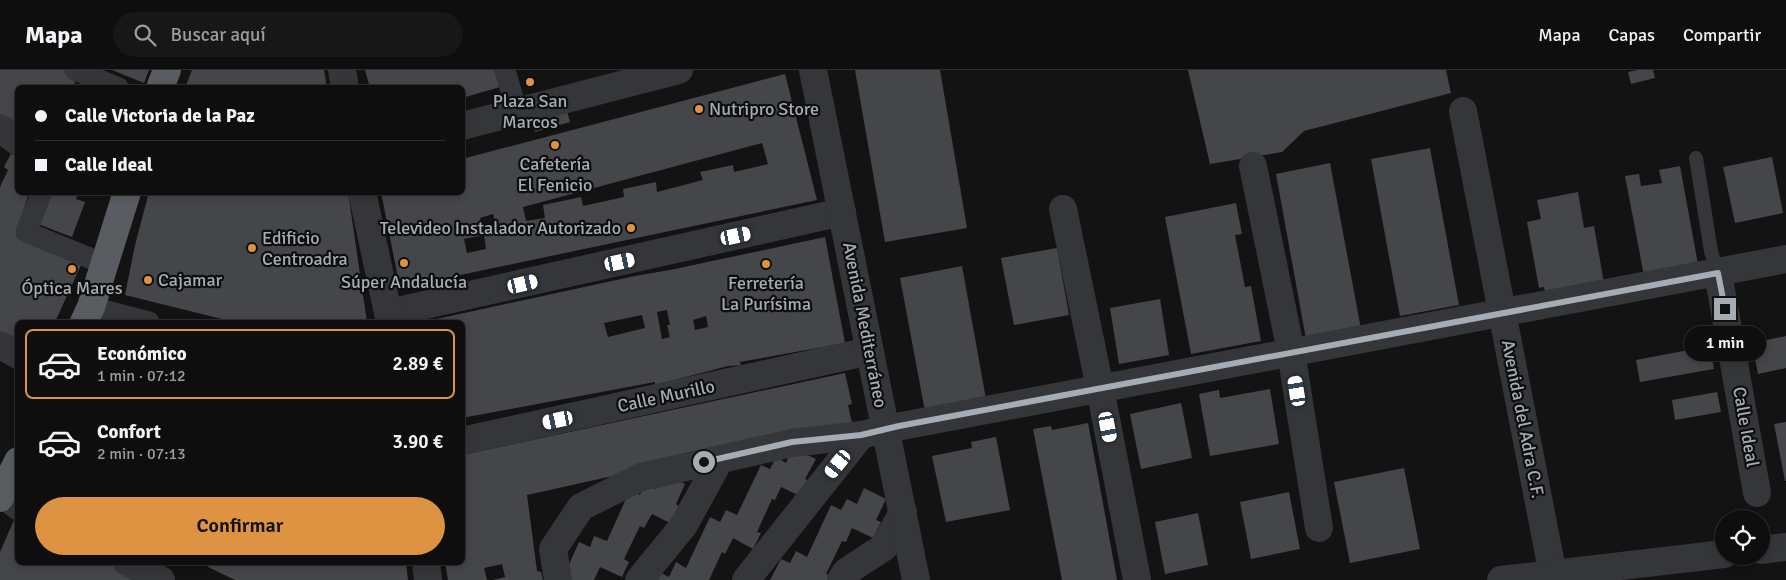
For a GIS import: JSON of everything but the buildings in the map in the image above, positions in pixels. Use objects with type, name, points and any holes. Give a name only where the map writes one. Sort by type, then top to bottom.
[{"type":"highway","points":[[161,85],[166,70]]},
{"type":"highway","points":[[88,315],[125,195]]},
{"type":"highway","points":[[5,497],[15,469]]},
{"type":"street","points":[[75,70],[112,85]]},
{"type":"street","points":[[342,70],[344,85]]},
{"type":"street","points":[[505,70],[516,112]]},
{"type":"street","points":[[465,125],[679,70]]},
{"type":"street","name":"Avenida Mediterráneo","points":[[813,70],[870,351],[873,432],[902,512],[916,580]]},
{"type":"street","name":"Avenida del Adra C.F.","points":[[1464,111],[1554,577]]},
{"type":"street","points":[[0,128],[15,140]]},
{"type":"street","points":[[1253,166],[1291,352],[1319,528]]},
{"type":"street","points":[[41,195],[26,232],[104,264]]},
{"type":"street","points":[[363,195],[389,318],[842,212]]},
{"type":"street","points":[[1063,209],[1137,580]]},
{"type":"street","points":[[558,580],[553,549],[581,508],[641,477],[792,442],[873,432],[1786,259]]},
{"type":"street","name":"Calle Ideal","points":[[1718,273],[1757,493]]},
{"type":"street","points":[[88,315],[132,320]]},
{"type":"street","points":[[0,344],[15,353]]},
{"type":"street","name":"Calle Murillo","points":[[465,440],[870,351]]},
{"type":"street","points":[[746,580],[873,432]]},
{"type":"street","points":[[639,580],[684,524],[720,459]]},
{"type":"street","points":[[841,580],[846,572],[884,547],[902,512]]},
{"type":"street","points":[[1770,549],[1786,547]]},
{"type":"street","points":[[1502,580],[1554,577],[1715,555]]},
{"type":"street","points":[[133,565],[161,580]]},
{"type":"street","points":[[426,565],[428,580]]},
{"type":"lane","points":[[1696,158],[1711,251],[1718,273]]},
{"type":"place","name":"Plaza San Marcos","points":[[530,82]]},
{"type":"place","name":"Nutripro Store","points":[[699,109]]},
{"type":"place","name":"Cafetería El Fenicio","points":[[555,145]]},
{"type":"place","name":"Televideo Instalador Autorizado","points":[[631,228]]},
{"type":"place","name":"Edificio Centroadra","points":[[252,248]]},
{"type":"place","name":"Súper Andalucía","points":[[404,263]]},
{"type":"place","name":"Ferretería La Purísima","points":[[766,264]]},
{"type":"place","name":"Óptica Mares","points":[[72,269]]},
{"type":"place","name":"Cajamar","points":[[148,280]]},
{"type":"route","points":[[704,462],[792,442],[861,435],[899,426],[1502,312],[1718,273],[1725,309]]}]
